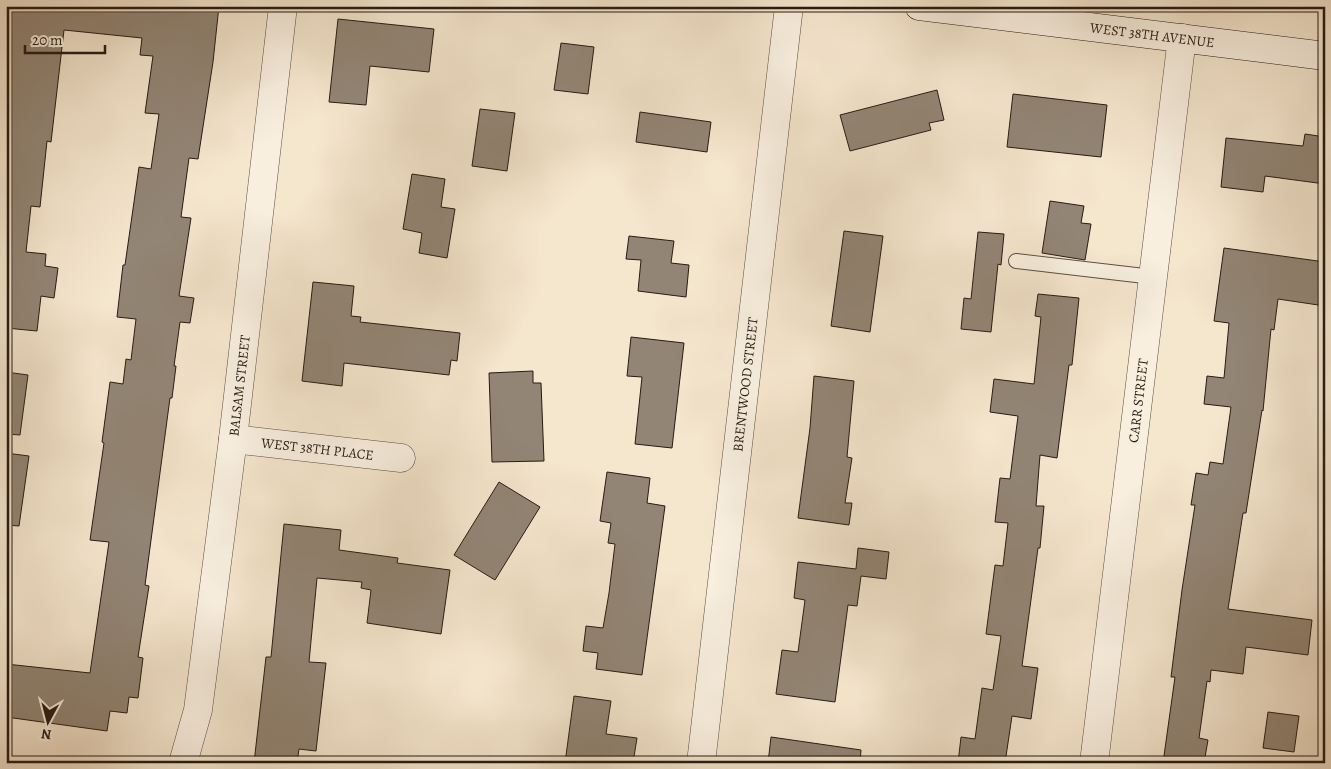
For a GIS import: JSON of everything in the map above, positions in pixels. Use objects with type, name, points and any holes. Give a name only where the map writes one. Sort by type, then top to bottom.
[{"type":"street","name":"BALSAM STREET","points":[[183,763],[198,710],[233,439],[283,6]]},
{"type":"street","name":"BRENTWOOD STREET","points":[[700,763],[789,6]]},
{"type":"street","name":"WEST 38TH AVENUE","points":[[919,6],[1325,56]]},
{"type":"street","name":"CARR STREET","points":[[1094,763],[1182,38]]},
{"type":"street","name":"WEST 38TH PLACE","points":[[233,439],[401,458]]},
{"type":"lane","points":[[1016,261],[1153,277]]},
{"type":"building","points":[[6,6],[219,6],[213,62],[198,159],[189,158],[181,217],[191,218],[179,296],[194,298],[190,323],[180,322],[172,398],[170,398],[145,585],[149,586],[138,657],[143,658],[138,698],[129,697],[127,713],[110,711],[107,731],[6,717],[6,664],[90,673],[109,542],[90,540],[104,443],[102,442],[110,382],[123,384],[126,359],[131,360],[136,319],[117,317],[123,265],[125,265],[139,167],[151,169],[159,114],[145,113],[153,56],[140,55],[142,38],[64,30],[51,142],[47,141],[40,207],[31,206],[26,252],[46,254],[45,266],[58,268],[54,298],[41,296],[37,331],[6,328]]},
{"type":"building","points":[[338,19],[434,29],[429,72],[370,66],[366,105],[329,102]]},
{"type":"building","points":[[561,43],[594,47],[588,94],[554,90]]},
{"type":"building","points":[[937,90],[944,120],[929,123],[931,130],[850,151],[840,115]]},
{"type":"building","points":[[1013,94],[1107,105],[1101,157],[1007,147]]},
{"type":"building","points":[[480,109],[515,113],[507,171],[472,166]]},
{"type":"building","points":[[640,112],[711,122],[707,152],[636,142]]},
{"type":"building","points":[[1305,134],[1325,137],[1325,184],[1265,176],[1263,192],[1221,187],[1226,138],[1303,146]]},
{"type":"building","points":[[412,174],[445,179],[441,207],[455,209],[447,258],[419,253],[422,233],[403,229]]},
{"type":"building","points":[[1050,201],[1084,206],[1081,223],[1091,224],[1085,260],[1042,253]]},
{"type":"building","points":[[844,231],[883,236],[870,332],[831,326]]},
{"type":"building","points":[[978,232],[1004,234],[1001,265],[998,264],[991,332],[961,329],[964,298],[971,299]]},
{"type":"building","points":[[629,236],[674,241],[671,263],[689,265],[686,297],[638,291],[641,260],[626,259]]},
{"type":"building","points":[[1224,248],[1325,262],[1325,306],[1278,299],[1274,330],[1271,329],[1263,411],[1246,513],[1243,513],[1228,609],[1312,620],[1308,655],[1246,647],[1243,674],[1211,670],[1210,682],[1207,681],[1199,738],[1208,740],[1204,763],[1163,763],[1175,677],[1171,677],[1195,505],[1191,505],[1196,473],[1208,475],[1210,462],[1223,464],[1231,407],[1204,404],[1207,376],[1224,378],[1229,323],[1214,321]]},
{"type":"building","points":[[313,282],[354,286],[351,316],[361,317],[360,322],[460,333],[457,361],[451,360],[449,375],[344,363],[342,386],[302,381]]},
{"type":"building","points":[[1038,294],[1079,298],[1072,365],[1069,365],[1057,458],[1040,455],[1036,506],[1044,506],[1040,548],[1038,548],[1022,666],[1038,668],[1031,719],[1012,716],[1005,763],[958,763],[961,737],[975,739],[982,688],[993,690],[1001,636],[986,634],[995,565],[1003,566],[1008,523],[995,522],[1000,478],[1010,479],[1018,416],[990,412],[994,379],[1034,384],[1041,317],[1035,316]]},
{"type":"building","points":[[631,337],[684,343],[672,448],[635,444],[642,377],[627,376]]},
{"type":"building","points":[[533,371],[533,383],[541,383],[544,461],[492,462],[489,373]]},
{"type":"building","points":[[6,372],[28,375],[20,435],[6,434]]},
{"type":"building","points":[[814,376],[854,381],[847,457],[852,458],[845,503],[852,503],[849,525],[798,518],[810,428]]},
{"type":"building","points":[[6,453],[29,456],[19,526],[6,525]]},
{"type":"building","points":[[607,472],[650,478],[647,503],[665,506],[642,675],[596,669],[598,653],[583,651],[586,626],[603,628],[609,593],[615,544],[608,543],[611,523],[600,521]]},
{"type":"building","points":[[499,482],[540,507],[495,580],[454,555]]},
{"type":"building","points":[[284,524],[341,530],[339,550],[398,558],[397,563],[450,570],[441,634],[367,623],[371,590],[361,588],[362,582],[317,578],[309,662],[326,663],[316,751],[299,749],[297,763],[254,763],[266,657],[271,657]]},
{"type":"building","points":[[858,548],[889,552],[886,579],[861,576],[857,606],[848,605],[835,702],[776,694],[782,650],[798,652],[805,600],[794,598],[798,562],[856,569]]},
{"type":"building","points":[[574,696],[611,701],[606,734],[637,738],[633,763],[565,763]]},
{"type":"building","points":[[1268,712],[1299,716],[1294,752],[1263,748]]},
{"type":"building","points":[[771,737],[861,750],[860,763],[768,763]]}]
